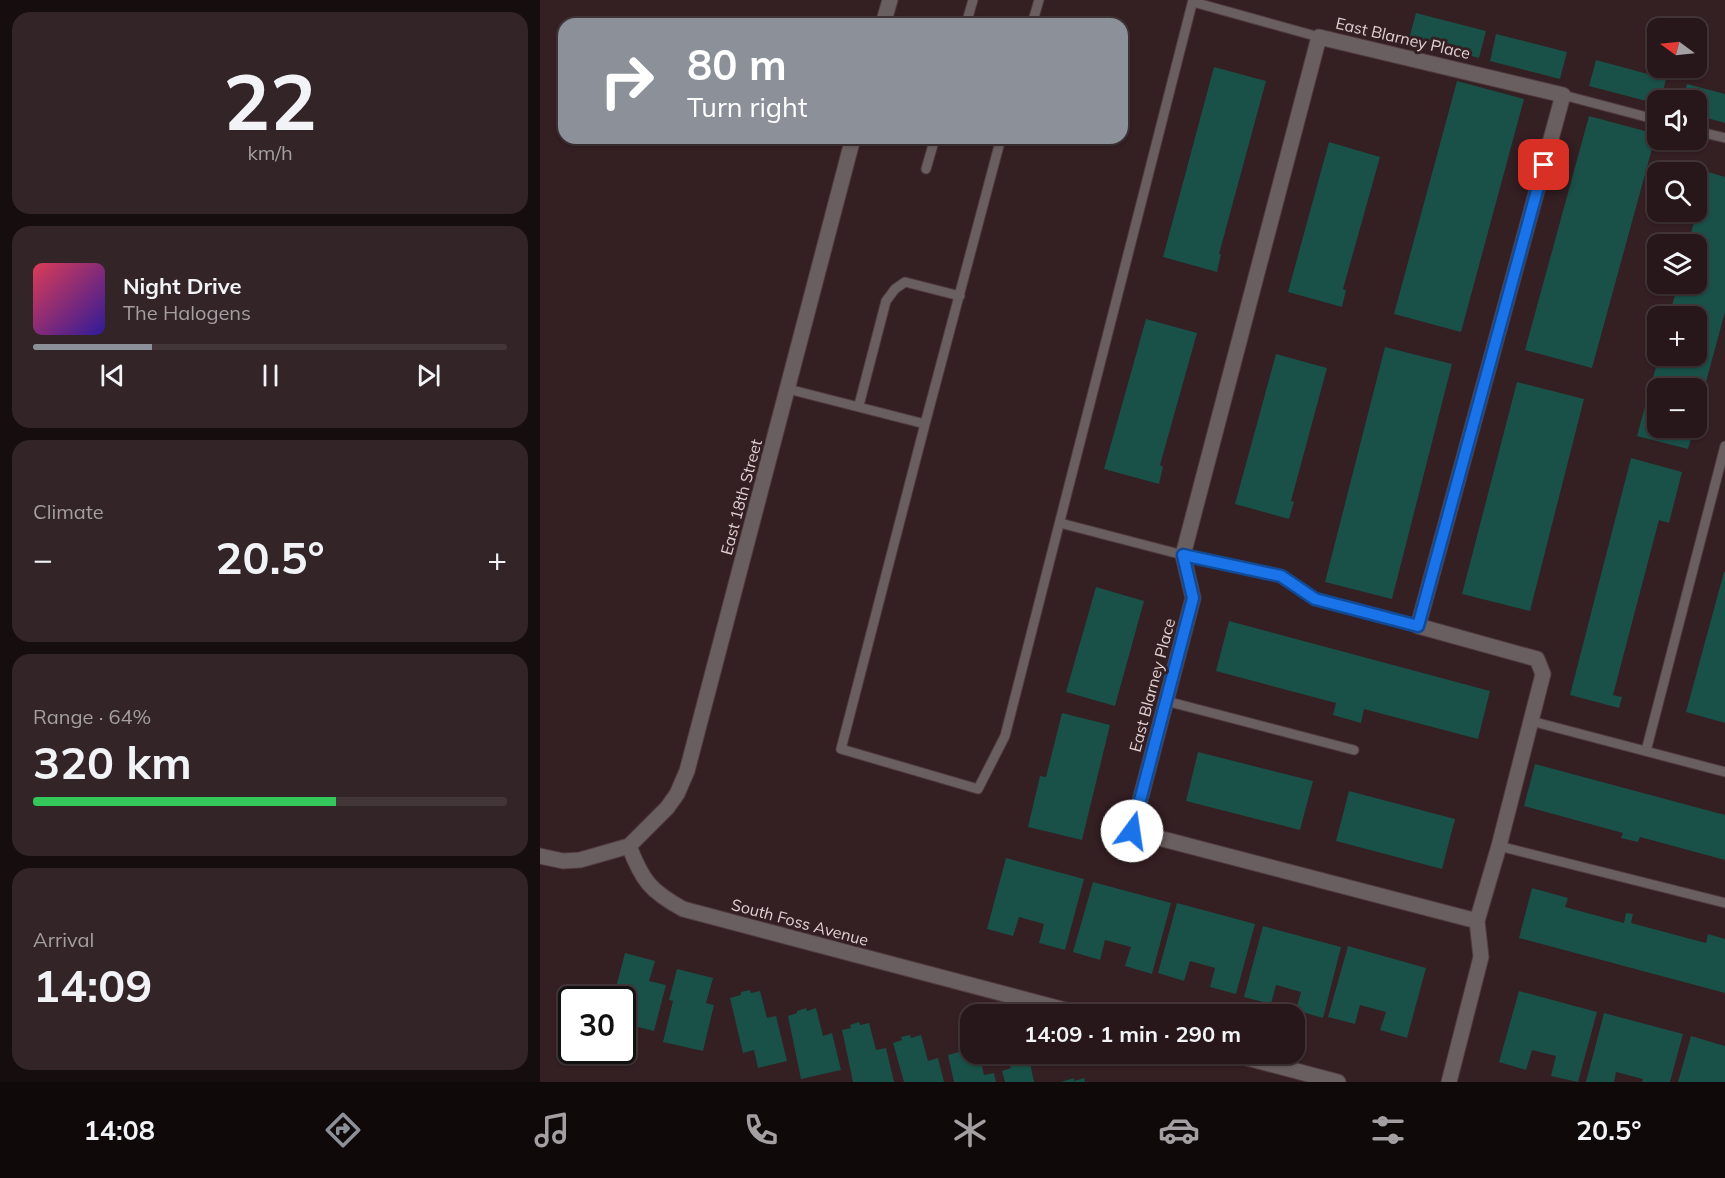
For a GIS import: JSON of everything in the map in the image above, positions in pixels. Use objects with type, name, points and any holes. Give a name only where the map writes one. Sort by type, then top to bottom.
[{"type":"street","points":[[886,18],[890,0]]},
{"type":"street","name":"East Blarney Place","points":[[1477,921],[1132,831],[1193,598],[1183,555],[1318,37],[1563,96]]},
{"type":"street","points":[[1449,1082],[1481,957],[1477,921],[1499,846],[1543,674],[1537,659],[1418,626],[1563,96]]},
{"type":"street","name":"East 18th Street","points":[[629,846],[668,808],[687,771],[852,144]]},
{"type":"street","points":[[540,856],[563,861],[580,860],[629,846]]},
{"type":"street","name":"South Foss Avenue","points":[[629,846],[637,867],[649,886],[682,909],[1042,1004]]},
{"type":"street","points":[[1270,1064],[1338,1082]]},
{"type":"lane","points":[[968,18],[973,0]]},
{"type":"lane","points":[[1034,18],[1039,0]]},
{"type":"lane","points":[[999,144],[841,749],[978,789],[1005,736],[1193,1],[1318,37]]},
{"type":"lane","points":[[1563,96],[1647,117]]},
{"type":"lane","points":[[1707,133],[1725,138]]},
{"type":"lane","points":[[926,169],[932,144]]},
{"type":"lane","points":[[859,405],[886,301],[895,289],[904,282],[960,296]]},
{"type":"lane","points":[[788,388],[925,424]]},
{"type":"lane","points":[[1646,751],[1725,446]]},
{"type":"lane","points":[[1060,523],[1183,555],[1281,576],[1315,599],[1418,626]]},
{"type":"lane","points":[[1166,701],[1354,750]]},
{"type":"lane","points":[[1531,722],[1725,772]]},
{"type":"lane","points":[[1499,846],[1725,903]]},
{"type":"building","points":[[1416,13],[1486,31],[1479,58],[1409,39]]},
{"type":"building","points":[[1496,34],[1567,52],[1560,79],[1490,61]]},
{"type":"building","points":[[1596,60],[1647,74],[1647,78],[1666,79],[1663,90],[1647,90],[1647,101],[1589,86]]},
{"type":"building","points":[[1214,67],[1266,81],[1219,254],[1221,254],[1217,272],[1163,257]]},
{"type":"building","points":[[1457,81],[1524,99],[1461,332],[1394,314]]},
{"type":"building","points":[[1687,84],[1725,94],[1725,123],[1707,118],[1707,90],[1685,90]]},
{"type":"building","points":[[1589,116],[1647,132],[1647,150],[1652,150],[1592,368],[1525,350]]},
{"type":"building","points":[[1329,142],[1380,157],[1343,289],[1346,290],[1342,307],[1288,292]]},
{"type":"building","points":[[1708,172],[1725,177],[1725,312],[1707,378],[1653,378],[1656,366],[1707,366],[1707,306],[1672,306],[1675,294],[1707,294],[1707,234],[1691,234],[1694,222],[1707,222]]},
{"type":"building","points":[[1146,319],[1197,333],[1160,465],[1163,467],[1159,484],[1104,469]]},
{"type":"building","points":[[1385,347],[1452,364],[1392,599],[1325,582]]},
{"type":"building","points":[[1276,354],[1327,368],[1291,501],[1294,502],[1289,519],[1235,504]]},
{"type":"building","points":[[1517,382],[1584,399],[1530,611],[1462,594]]},
{"type":"building","points":[[1647,400],[1647,438],[1691,438],[1688,449],[1637,436]]},
{"type":"building","points":[[1631,458],[1682,472],[1669,523],[1659,520],[1613,695],[1622,697],[1619,708],[1570,695]]},
{"type":"building","points":[[1725,572],[1725,723],[1686,712]]},
{"type":"building","points":[[1096,587],[1144,601],[1115,706],[1066,692]]},
{"type":"building","points":[[1229,621],[1490,691],[1478,739],[1364,709],[1361,723],[1333,715],[1336,703],[1216,671]]},
{"type":"building","points":[[1062,713],[1110,725],[1082,840],[1028,827],[1040,776],[1046,777]]},
{"type":"building","points":[[1198,752],[1313,781],[1300,830],[1186,801]]},
{"type":"building","points":[[1535,764],[1725,815],[1725,860],[1640,837],[1638,842],[1621,838],[1623,833],[1524,806]]},
{"type":"building","points":[[1349,791],[1455,819],[1442,869],[1336,841]]},
{"type":"building","points":[[1006,858],[1084,879],[1065,950],[1039,943],[1044,924],[1019,917],[1013,936],[987,929]]},
{"type":"building","points":[[1093,882],[1171,903],[1152,974],[1125,966],[1131,947],[1105,940],[1100,960],[1073,952]]},
{"type":"building","points":[[1532,888],[1568,898],[1565,907],[1624,923],[1626,913],[1633,914],[1631,923],[1706,943],[1708,934],[1725,939],[1725,993],[1519,938]]},
{"type":"building","points":[[1177,903],[1255,924],[1236,994],[1210,987],[1215,968],[1190,961],[1184,981],[1158,973]]},
{"type":"building","points":[[1263,926],[1341,947],[1323,1018],[1305,1013],[1305,1004],[1298,1004],[1301,992],[1276,985],[1271,1004],[1244,997]]},
{"type":"building","points":[[1348,946],[1426,968],[1407,1038],[1380,1030],[1386,1012],[1360,1005],[1355,1024],[1328,1017]]},
{"type":"building","points":[[625,953],[655,961],[649,981],[666,985],[654,1031],[636,1026],[636,986],[616,986]]},
{"type":"building","points":[[677,969],[713,978],[706,1003],[714,1005],[703,1051],[663,1042],[673,1001],[669,1000]]},
{"type":"building","points":[[750,990],[751,993],[760,991],[767,1018],[776,1016],[787,1061],[758,1068],[754,1050],[743,1053],[730,998]]},
{"type":"building","points":[[1519,991],[1597,1012],[1578,1082],[1551,1076],[1556,1056],[1532,1050],[1526,1070],[1499,1062]]},
{"type":"building","points":[[806,1008],[807,1011],[816,1008],[823,1036],[832,1033],[841,1070],[801,1079],[788,1016]]},
{"type":"building","points":[[1604,1013],[1683,1034],[1670,1082],[1642,1082],[1643,1079],[1616,1072],[1614,1082],[1586,1082]]},
{"type":"building","points":[[859,1022],[860,1025],[869,1023],[876,1050],[886,1048],[894,1082],[853,1082],[842,1030],[851,1028],[850,1025]]},
{"type":"building","points":[[910,1035],[911,1038],[921,1035],[928,1061],[938,1058],[944,1082],[904,1082],[893,1043],[902,1040],[901,1037]]},
{"type":"building","points":[[1691,1036],[1725,1046],[1725,1082],[1678,1082]]},
{"type":"building","points":[[960,1049],[960,1064],[982,1064],[984,1075],[994,1073],[996,1082],[954,1082],[948,1055],[959,1052]]},
{"type":"building","points":[[1030,1064],[1034,1082],[1005,1082],[1002,1071],[1011,1068],[1010,1066]]},
{"type":"building","points":[[1074,1078],[1074,1081],[1084,1078],[1085,1082],[1061,1082]]},
{"type":"route","points":[[1132,831],[1193,598],[1183,555],[1281,576],[1315,599],[1418,626],[1544,165]]}]
